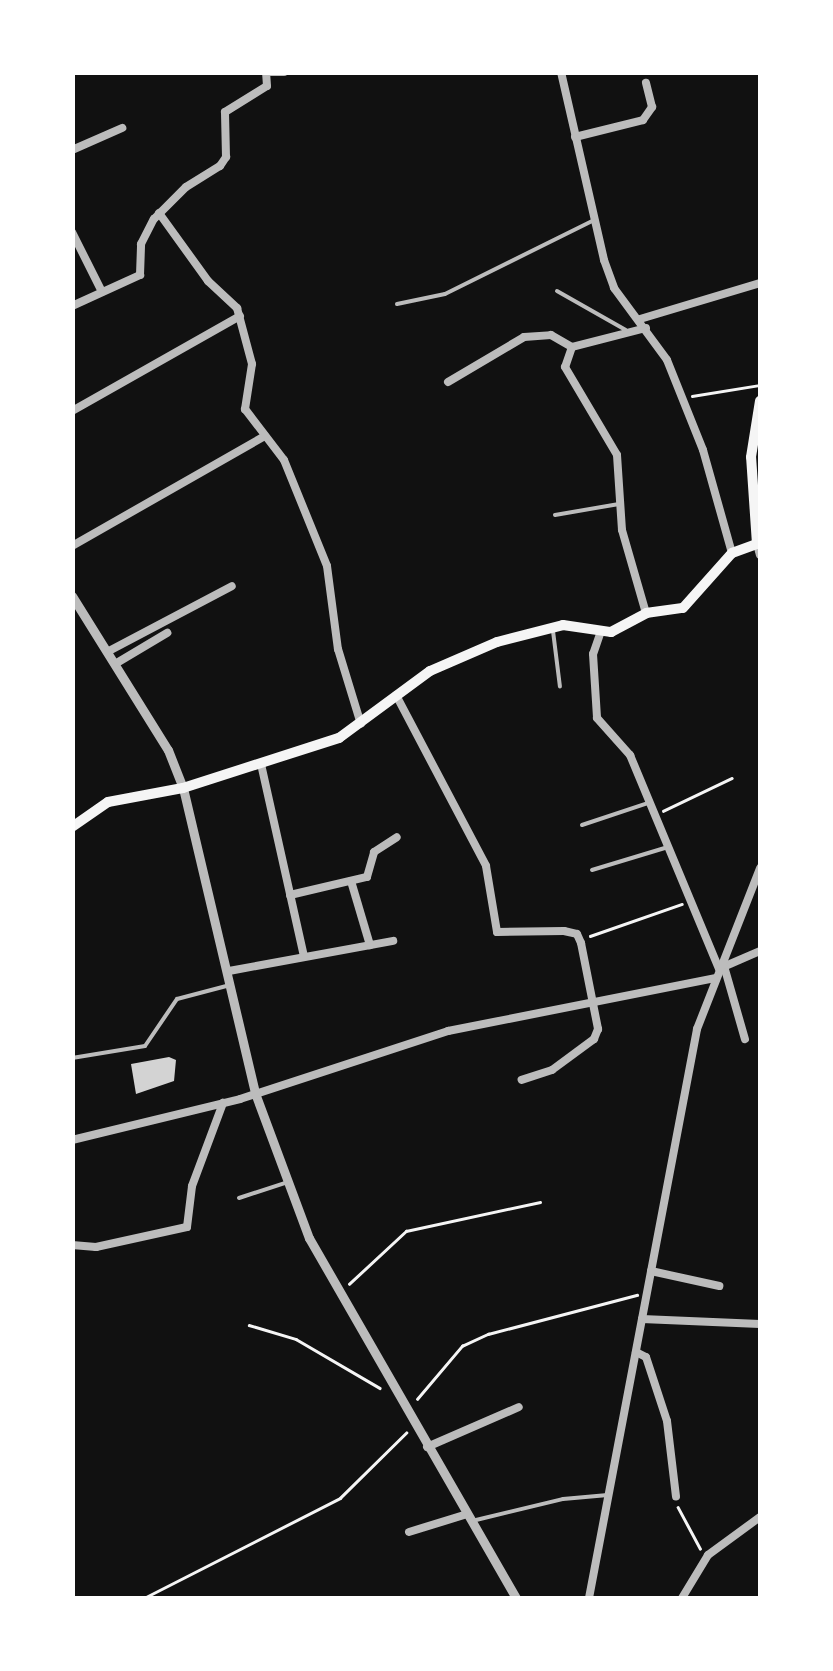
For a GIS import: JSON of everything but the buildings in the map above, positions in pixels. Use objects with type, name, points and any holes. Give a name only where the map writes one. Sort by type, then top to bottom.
[{"type":"main road","points":[[72,828],[108,802],[182,788],[261,764],[361,724],[430,671],[552,626],[600,634],[646,614],[683,608],[732,554],[759,550],[751,457],[760,400]]},
{"type":"street","points":[[72,306],[140,275],[141,244],[159,213],[220,166],[226,157],[225,112],[267,86],[266,73],[284,72]]},
{"type":"street","points":[[562,72],[594,220],[614,288],[667,360],[704,450],[732,554]]},
{"type":"street","points":[[575,138],[643,120],[652,107],[646,83]]},
{"type":"street","points":[[72,150],[122,128]]},
{"type":"street","points":[[159,213],[240,316],[252,364],[245,409],[284,460],[326,566],[338,649],[361,724]]},
{"type":"street","points":[[72,232],[76,247],[102,292]]},
{"type":"street","points":[[640,319],[760,283]]},
{"type":"street","points":[[72,411],[240,316]]},
{"type":"street","points":[[448,382],[524,337],[551,335],[572,347],[646,328]]},
{"type":"street","points":[[572,347],[569,382],[617,455],[619,504],[646,614]]},
{"type":"street","points":[[72,546],[265,436]]},
{"type":"street","points":[[107,652],[232,586]]},
{"type":"street","points":[[72,596],[168,750],[182,788],[229,971],[255,1092],[288,1182],[339,1297],[516,1598]]},
{"type":"street","points":[[115,664],[167,633]]},
{"type":"street","points":[[600,634],[594,654],[598,718],[630,755],[745,1038]]},
{"type":"street","points":[[396,695],[486,866],[497,932],[564,931],[579,938],[594,1039],[552,1070],[522,1080]]},
{"type":"street","points":[[261,764],[304,956]]},
{"type":"street","points":[[290,895],[367,877],[374,852],[397,837]]},
{"type":"street","points":[[589,1598],[697,1029],[760,868]]},
{"type":"street","points":[[351,881],[370,945]]},
{"type":"street","points":[[229,971],[393,941]]},
{"type":"street","points":[[72,1140],[223,1104],[448,1031],[590,1003],[719,971],[760,951]]},
{"type":"street","points":[[72,1244],[96,1247],[187,1227],[192,1186],[223,1104]]},
{"type":"street","points":[[652,1271],[719,1286]]},
{"type":"street","points":[[642,1319],[760,1324]]},
{"type":"street","points":[[636,1352],[646,1357],[667,1421],[676,1496]]},
{"type":"street","points":[[427,1447],[519,1406]]},
{"type":"street","points":[[682,1598],[706,1558],[760,1517]]},
{"type":"street","points":[[409,1532],[469,1518]]},
{"type":"lane","points":[[397,304],[444,294],[594,220]]},
{"type":"lane","points":[[557,291],[630,332]]},
{"type":"lane","points":[[555,515],[619,504]]},
{"type":"lane","points":[[552,626],[560,687]]},
{"type":"lane","points":[[582,825],[648,803]]},
{"type":"lane","points":[[592,870],[665,848]]},
{"type":"lane","points":[[72,1058],[144,1046],[177,999],[232,985]]},
{"type":"lane","points":[[239,1198],[288,1182]]},
{"type":"lane","points":[[469,1518],[562,1499],[609,1496]]},
{"type":"path","points":[[681,399],[760,385]]},
{"type":"path","points":[[653,815],[732,778]]},
{"type":"path","points":[[579,938],[640,923],[688,900]]},
{"type":"path","points":[[339,1297],[406,1232],[540,1202]]},
{"type":"path","points":[[406,1411],[462,1346],[647,1293]]},
{"type":"path","points":[[249,1325],[296,1339],[360,1379],[391,1386]]},
{"type":"path","points":[[144,1598],[340,1498],[415,1426]]},
{"type":"path","points":[[676,1496],[706,1558]]}]
